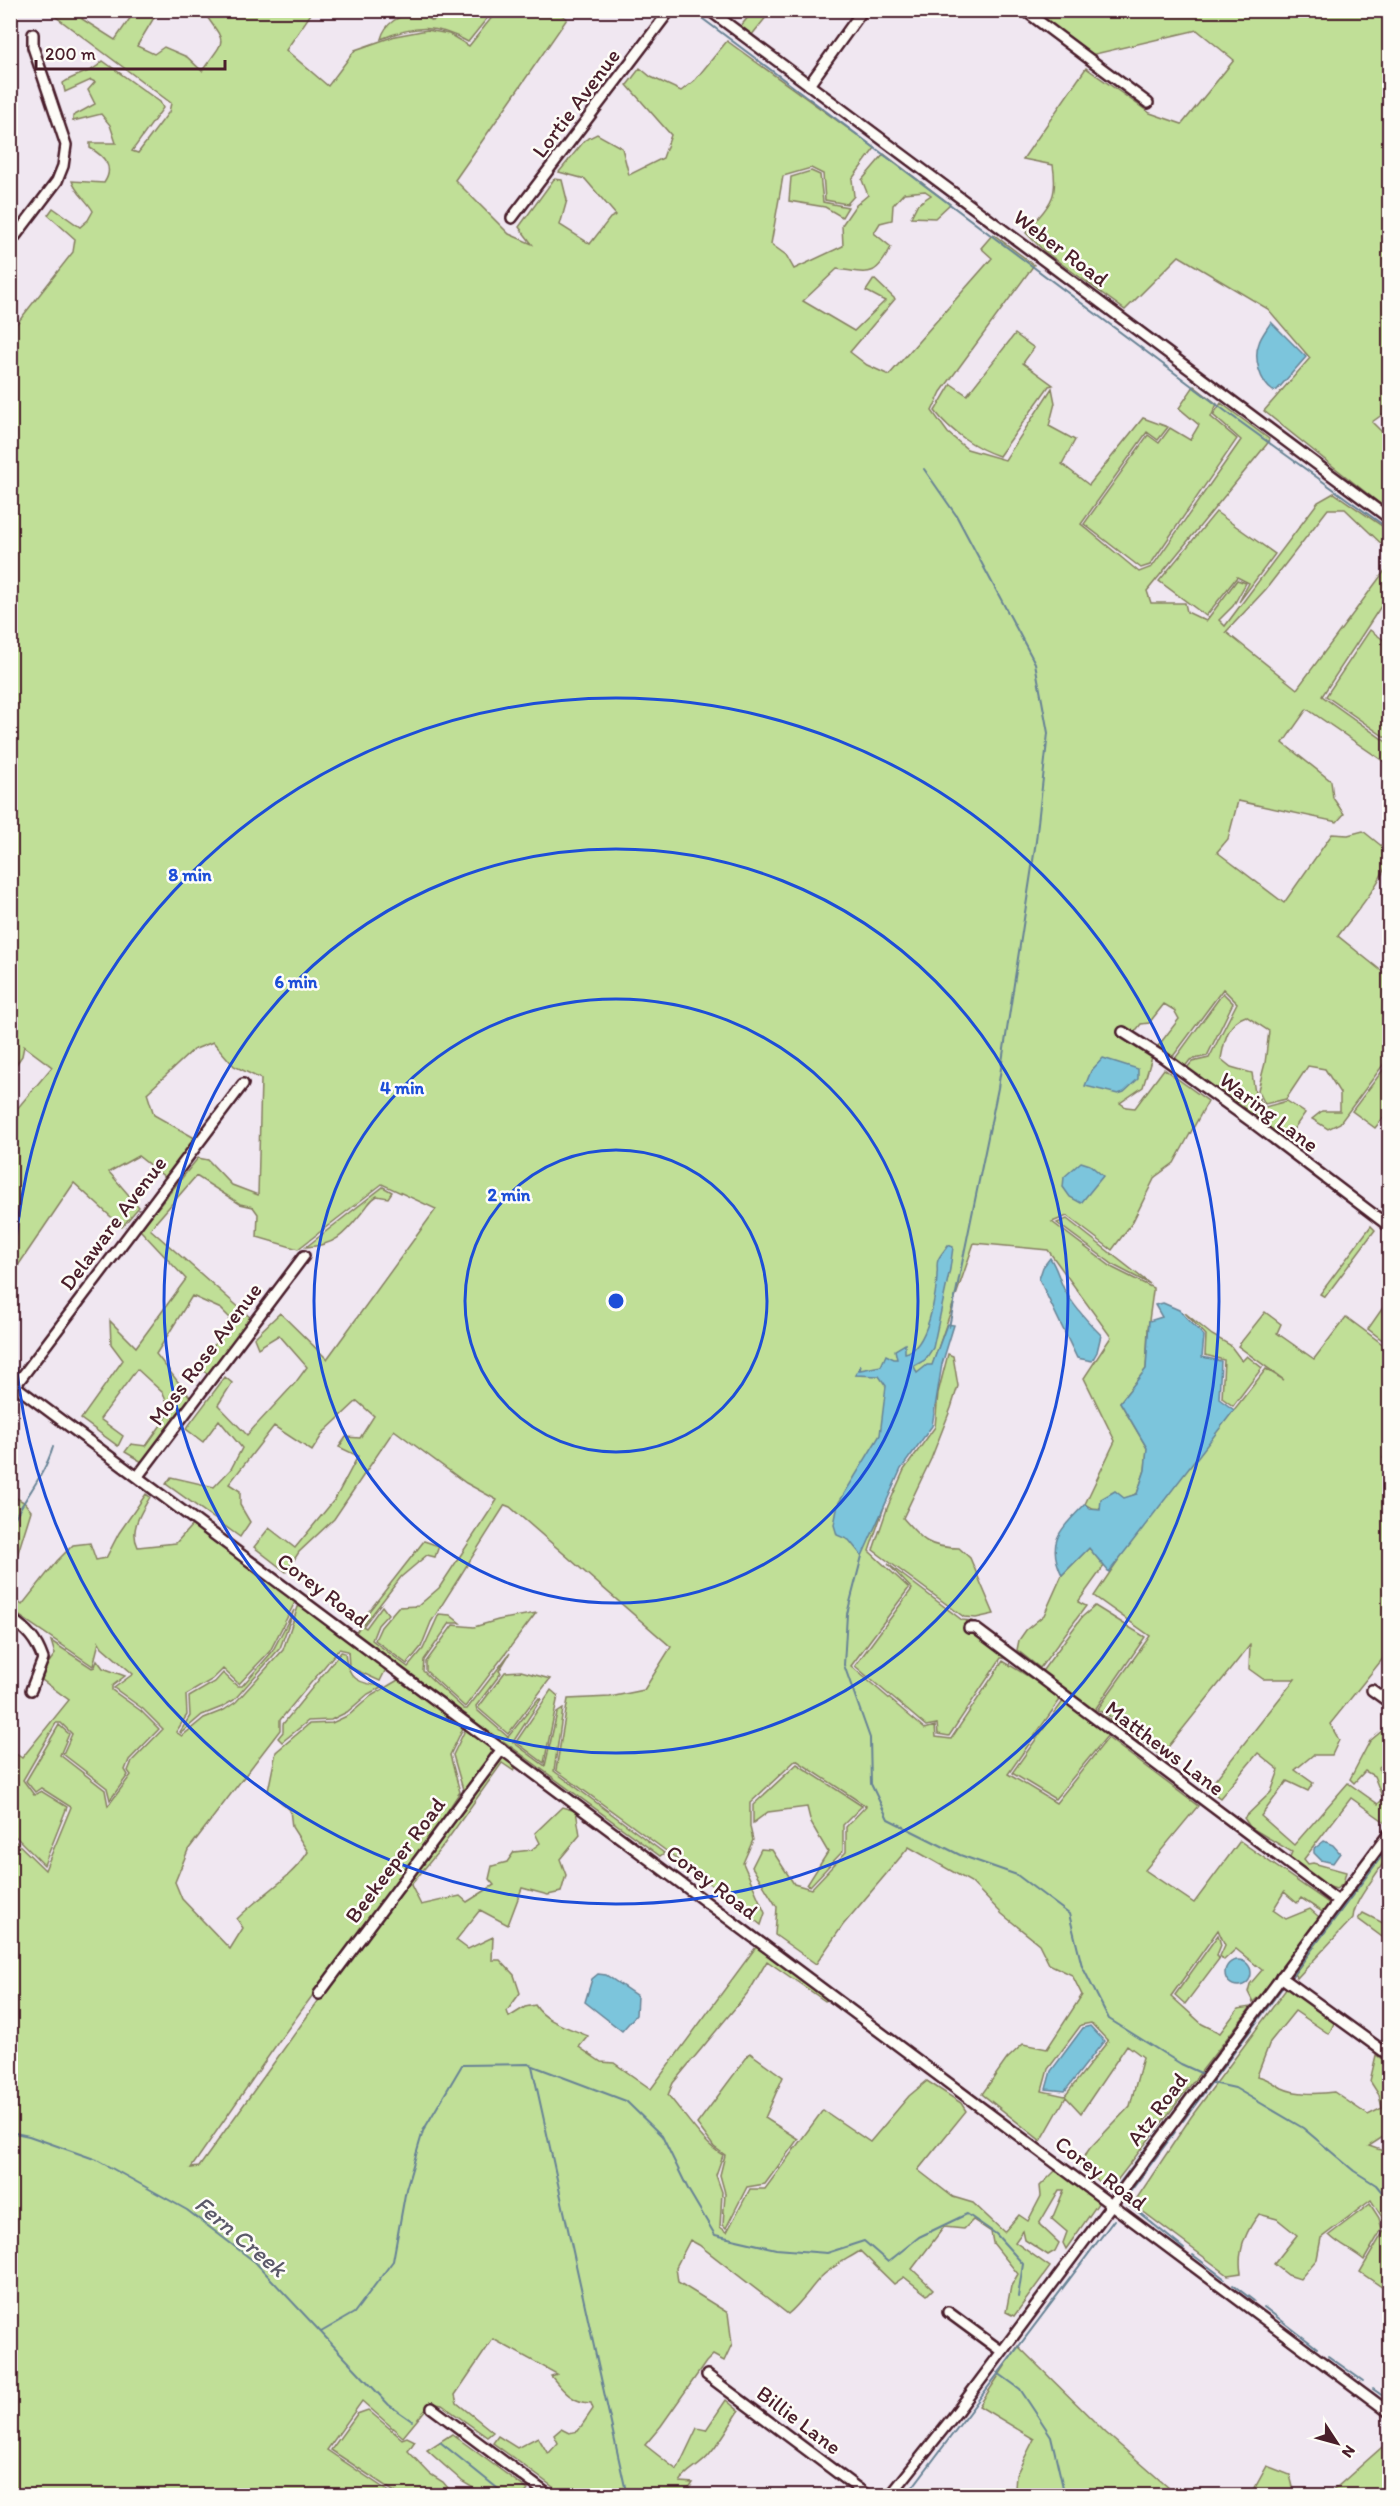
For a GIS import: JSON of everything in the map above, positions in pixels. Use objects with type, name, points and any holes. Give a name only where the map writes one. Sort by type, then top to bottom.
[{"type":"street","name":"Lortie Avenue","points":[[512,218],[670,10]]},
{"type":"street","name":"Weber Road","points":[[709,10],[1389,519]]},
{"type":"street","points":[[810,85],[863,10]]},
{"type":"street","points":[[1024,10],[1148,103]]},
{"type":"street","points":[[10,243],[57,181],[63,165],[66,145],[33,47],[33,34]]},
{"type":"street","name":"Waring Lane","points":[[1123,1032],[1164,1058],[1252,1122],[1389,1227]]},
{"type":"street","name":"Delaware Avenue","points":[[13,1384],[243,1084]]},
{"type":"street","name":"Moss Rose Avenue","points":[[138,1476],[304,1256]]},
{"type":"street","name":"Corey Road","points":[[13,1384],[1389,2413]]},
{"type":"street","points":[[10,1618],[28,1630],[38,1645],[43,1659],[31,1690]]},
{"type":"street","name":"Matthews Lane","points":[[969,1628],[975,1628],[1338,1901]]},
{"type":"street","points":[[1372,1690],[1389,1702]]},
{"type":"street","name":"Beekeeper Road","points":[[319,1994],[502,1749]]},
{"type":"street","name":"Atz Road","points":[[890,2496],[1389,1832]]},
{"type":"street","points":[[1281,1977],[1389,2056]]},
{"type":"street","points":[[948,2312],[1001,2351]]},
{"type":"street","name":"Billie Lane","points":[[707,2375],[868,2496]]},
{"type":"street","points":[[432,2408],[550,2496]]},
{"type":"green space","points":[[48,11],[88,11],[82,19],[115,40],[135,11],[158,11],[137,46],[154,54],[164,47],[187,57],[202,71],[220,46],[221,41],[203,11],[313,11],[286,50],[328,86],[355,50],[395,36],[427,30],[449,34],[469,46],[497,11],[557,11],[567,19],[455,180],[509,234],[532,244],[519,227],[554,179],[562,180],[567,200],[560,225],[590,244],[610,218],[616,215],[585,179],[559,172],[585,140],[597,134],[622,148],[629,175],[663,158],[671,135],[627,85],[640,68],[651,77],[681,91],[695,80],[727,41],[875,148],[852,179],[854,196],[847,204],[825,200],[823,174],[811,168],[783,176],[771,244],[786,255],[794,269],[843,246],[842,225],[855,206],[868,195],[862,180],[884,154],[950,204],[935,218],[911,217],[917,205],[931,195],[925,191],[904,193],[893,205],[892,220],[880,223],[874,233],[891,247],[880,264],[875,269],[864,272],[837,269],[803,301],[854,331],[885,301],[866,291],[874,279],[895,299],[850,352],[867,365],[889,375],[992,258],[981,248],[993,234],[1034,265],[941,392],[932,411],[948,433],[967,449],[1005,460],[1052,388],[1055,403],[1049,426],[1075,440],[1062,464],[1089,485],[1143,418],[1168,427],[1158,440],[1147,432],[1081,524],[1139,572],[1152,567],[1241,440],[1213,415],[1221,403],[1269,439],[1147,591],[1151,603],[1185,603],[1187,612],[1206,621],[1237,580],[1246,583],[1233,606],[1219,620],[1225,626],[1318,502],[1334,493],[1389,531],[1389,551],[1345,509],[1328,509],[1266,589],[1226,632],[1297,689],[1389,565],[1389,594],[1322,696],[1389,744],[1389,765],[1307,709],[1283,743],[1331,781],[1333,798],[1344,814],[1337,822],[1238,801],[1228,839],[1217,852],[1284,903],[1332,834],[1348,835],[1363,831],[1389,852],[1377,884],[1338,936],[1389,977],[1389,1057],[1340,1123],[1328,1129],[1312,1119],[1322,1111],[1340,1111],[1340,1093],[1325,1069],[1308,1066],[1286,1099],[1265,1104],[1258,1090],[1265,1063],[1269,1031],[1246,1016],[1234,1023],[1231,1028],[1225,1040],[1221,1059],[1231,1067],[1252,1073],[1257,1107],[1250,1116],[1186,1069],[1192,1062],[1209,1058],[1237,1003],[1223,989],[1171,1059],[1155,1050],[1179,1019],[1174,1010],[1164,1004],[1149,1023],[1141,1024],[1133,1034],[1122,1028],[1119,1036],[1152,1057],[1143,1087],[1120,1103],[1126,1107],[1135,1108],[1164,1069],[1208,1101],[1174,1163],[1155,1177],[1132,1223],[1112,1250],[1067,1216],[1052,1222],[1113,1268],[1153,1288],[1146,1369],[1120,1402],[1147,1448],[1145,1470],[1137,1494],[1104,1508],[1085,1504],[1115,1441],[1084,1378],[1111,1337],[1048,1250],[974,1243],[869,1551],[909,1588],[851,1666],[925,1729],[935,1726],[936,1737],[951,1739],[1003,1661],[1062,1697],[1008,1774],[1056,1803],[1108,1738],[1198,1806],[1145,1870],[1194,1903],[1240,1841],[1330,1904],[1324,1913],[1301,1898],[1297,1903],[1284,1892],[1273,1910],[1286,1919],[1310,1909],[1319,1917],[1267,1989],[1253,2002],[1248,1992],[1250,1984],[1262,1970],[1236,1949],[1224,1960],[1220,1956],[1225,1945],[1218,1930],[1171,1996],[1202,2024],[1220,2033],[1238,2009],[1251,2007],[1109,2191],[1079,2164],[1090,2148],[1130,2106],[1143,2057],[1127,2045],[1081,2113],[1066,2097],[1041,2141],[982,2094],[1007,2059],[1023,2044],[1047,2049],[1082,1995],[1072,1975],[1049,1964],[1039,1944],[1002,1914],[971,1882],[909,1847],[843,1925],[816,1964],[775,1935],[777,1907],[752,1867],[761,1849],[772,1850],[794,1884],[811,1889],[846,1852],[846,1827],[866,1806],[796,1760],[750,1803],[750,1827],[753,1840],[743,1863],[765,1913],[761,1925],[695,1872],[556,1770],[568,1699],[610,1697],[644,1690],[671,1647],[510,1507],[505,1505],[431,1622],[421,1647],[407,1664],[375,1640],[381,1627],[398,1607],[418,1606],[439,1588],[497,1500],[466,1483],[394,1430],[334,1519],[299,1552],[286,1572],[254,1547],[269,1528],[295,1548],[335,1499],[358,1456],[339,1447],[346,1437],[360,1438],[374,1416],[357,1401],[324,1432],[312,1451],[274,1426],[229,1484],[240,1491],[240,1505],[250,1522],[240,1537],[166,1484],[171,1477],[214,1487],[231,1469],[242,1448],[219,1420],[203,1442],[186,1429],[225,1377],[232,1383],[218,1405],[247,1435],[307,1367],[279,1335],[258,1348],[254,1338],[280,1313],[327,1359],[436,1209],[382,1184],[298,1249],[257,1237],[258,1214],[253,1207],[240,1204],[196,1176],[150,1229],[251,1318],[208,1374],[200,1369],[230,1318],[221,1309],[192,1296],[156,1354],[190,1397],[142,1462],[125,1452],[131,1444],[146,1446],[171,1411],[163,1393],[137,1369],[100,1419],[123,1436],[118,1446],[81,1419],[123,1360],[111,1344],[110,1321],[136,1347],[186,1279],[140,1230],[198,1158],[208,1160],[232,1185],[258,1195],[261,1079],[234,1066],[213,1042],[193,1050],[147,1093],[154,1115],[200,1141],[165,1177],[138,1156],[109,1172],[139,1207],[122,1227],[74,1183],[11,1276],[11,1116],[52,1067],[24,1046],[22,1056],[11,1072],[11,331],[73,252],[75,239],[48,215],[53,208],[80,227],[88,220],[93,211],[72,181],[104,183],[108,167],[103,158],[90,148],[90,143],[116,143],[110,125],[101,114],[73,121],[73,116],[95,104],[88,90],[95,82],[91,80],[65,92],[63,83],[94,69],[103,61],[160,102],[163,108],[132,151],[138,153],[169,112],[171,103]],"holes":[[[1091,2023],[1108,2041],[1065,2096],[1042,2091],[1048,2069],[1081,2025]]]},
{"type":"green space","points":[[415,11],[433,21],[440,11],[493,11],[468,42],[446,32],[426,28],[405,31],[381,39],[390,24]]},
{"type":"green space","points":[[753,11],[771,11],[751,36],[740,27]]},
{"type":"green space","points":[[1032,11],[1389,11],[1390,409],[1372,422],[1389,439],[1389,511],[1264,411],[1310,358],[1268,309],[1179,256],[1125,310],[1044,251],[1026,233],[1050,203],[1053,196],[1054,178],[1053,165],[1023,159],[1086,68],[1150,113],[1182,124],[1234,60],[1197,30],[1091,55]]},
{"type":"green space","points":[[811,171],[820,175],[823,202],[848,207],[842,217],[825,207],[789,201],[791,177]]},
{"type":"green space","points":[[1015,334],[1034,348],[1023,363],[1053,385],[1049,386],[999,456],[964,438],[935,411],[951,384],[967,395]]},
{"type":"green space","points":[[1194,386],[1217,404],[1211,417],[1237,439],[1150,565],[1141,568],[1084,524],[1148,435],[1159,443],[1170,428],[1190,440],[1199,425],[1179,408]]},
{"type":"green space","points":[[1216,512],[1275,554],[1239,602],[1249,583],[1237,577],[1206,616],[1159,581]]},
{"type":"green space","points":[[1370,630],[1389,644],[1389,740],[1326,696]]},
{"type":"green space","points":[[1223,993],[1233,1003],[1207,1056],[1190,1060],[1184,1068],[1174,1060]]},
{"type":"green space","points":[[1389,1062],[1389,1123],[1383,1118],[1375,1128],[1352,1111]]},
{"type":"green space","points":[[1258,1097],[1265,1107],[1287,1101],[1305,1113],[1283,1144],[1252,1118],[1260,1108]]},
{"type":"green space","points":[[383,1187],[392,1192],[388,1198],[377,1196],[373,1199],[340,1236],[326,1244],[306,1247]]},
{"type":"green space","points":[[1067,1219],[1150,1284],[1115,1266],[1057,1223]]},
{"type":"green space","points":[[1371,1226],[1375,1230],[1325,1297],[1320,1294]]},
{"type":"green space","points":[[1389,1299],[1389,1345],[1368,1329]]},
{"type":"green space","points":[[1265,1312],[1281,1324],[1277,1333],[1314,1359],[1346,1317],[1389,1349],[1389,1447],[1383,1458],[1390,1464],[1389,1651],[1330,1724],[1339,1740],[1332,1755],[1313,1755],[1295,1770],[1313,1783],[1308,1791],[1287,1781],[1261,1816],[1294,1845],[1348,1783],[1378,1804],[1383,1799],[1374,1776],[1365,1771],[1354,1783],[1350,1779],[1370,1741],[1389,1725],[1389,1760],[1379,1767],[1391,1807],[1385,1822],[1351,1798],[1304,1859],[1308,1864],[1313,1863],[1346,1872],[1343,1884],[1336,1889],[1324,1885],[1289,1859],[1292,1852],[1250,1827],[1244,1818],[1271,1792],[1279,1770],[1258,1753],[1220,1798],[1208,1789],[1295,1679],[1263,1679],[1249,1669],[1250,1645],[1161,1756],[1108,1715],[1097,1710],[1150,1636],[1094,1596],[1131,1541],[1266,1369],[1284,1380],[1238,1346]]},
{"type":"green space","points":[[1185,1313],[1212,1335],[1230,1345],[1242,1361],[1247,1356],[1262,1368],[1233,1406],[1222,1398],[1224,1360],[1205,1355],[1206,1335]]},
{"type":"green space","points":[[948,1354],[953,1356],[958,1386],[931,1459],[903,1518],[927,1541],[949,1548],[959,1548],[970,1558],[994,1614],[976,1618],[964,1617],[873,1550],[888,1506],[904,1470],[935,1427],[938,1393]]},
{"type":"green space","points":[[146,1494],[150,1497],[135,1527],[138,1547],[176,1543],[192,1525],[203,1529],[295,1602],[270,1651],[239,1684],[223,1669],[213,1679],[186,1695],[187,1715],[176,1732],[182,1736],[204,1718],[236,1702],[283,1650],[298,1607],[303,1606],[386,1669],[380,1681],[349,1667],[348,1651],[339,1649],[280,1720],[280,1730],[188,1850],[175,1882],[182,1899],[230,1949],[243,1928],[237,1919],[293,1871],[308,1852],[292,1827],[290,1810],[268,1791],[276,1752],[309,1724],[332,1723],[349,1715],[371,1696],[398,1680],[463,1728],[450,1755],[460,1792],[405,1875],[279,2041],[191,2168],[199,2167],[362,1940],[501,1754],[516,1766],[514,1771],[502,1763],[442,1847],[411,1885],[421,1905],[460,1896],[467,1902],[494,1885],[489,1879],[492,1866],[507,1862],[514,1852],[531,1850],[540,1843],[535,1833],[562,1807],[576,1811],[580,1835],[560,1859],[566,1875],[561,1892],[548,1895],[522,1888],[508,1925],[480,1910],[456,1940],[468,1949],[493,1937],[492,1960],[500,1960],[514,1975],[520,1993],[507,2011],[509,2017],[525,2007],[535,2005],[551,2020],[588,2036],[579,2047],[601,2062],[614,2063],[651,2089],[756,1947],[831,1999],[825,2001],[767,1961],[750,1990],[673,2083],[668,2095],[702,2137],[723,2155],[716,2175],[722,2192],[720,2227],[727,2232],[750,2189],[765,2189],[823,2110],[870,2142],[909,2096],[927,2081],[961,2103],[966,2111],[918,2170],[953,2197],[973,2203],[1004,2232],[1019,2215],[1028,2221],[1041,2196],[1040,2186],[1055,2171],[1067,2175],[1099,2202],[1066,2249],[1063,2243],[1067,2232],[1052,2219],[1064,2190],[1059,2190],[1039,2224],[1059,2243],[1055,2251],[1048,2255],[1025,2240],[1023,2231],[1015,2242],[1050,2267],[1014,2316],[1006,2312],[1011,2286],[1018,2274],[993,2243],[991,2232],[973,2220],[964,2229],[944,2227],[912,2269],[933,2289],[927,2295],[904,2277],[894,2284],[860,2251],[825,2274],[788,2314],[690,2240],[676,2267],[678,2282],[728,2313],[732,2344],[724,2361],[713,2355],[706,2362],[645,2445],[677,2470],[697,2428],[706,2430],[726,2400],[739,2411],[710,2454],[680,2482],[693,2483],[685,2495],[564,2495],[493,2443],[498,2436],[517,2448],[538,2437],[548,2454],[558,2443],[554,2435],[561,2429],[569,2433],[578,2431],[593,2409],[591,2403],[578,2401],[563,2390],[551,2376],[557,2374],[493,2339],[455,2395],[457,2403],[493,2432],[487,2437],[442,2405],[431,2403],[403,2437],[362,2401],[327,2450],[394,2495],[11,2495],[10,1836],[45,1870],[71,1807],[41,1788],[35,1792],[26,1781],[59,1725],[69,1734],[60,1755],[105,1790],[108,1806],[131,1775],[128,1771],[132,1761],[163,1729],[143,1709],[114,1688],[133,1674],[99,1642],[93,1666],[11,1610],[11,1596],[22,1605],[57,1561],[73,1545],[90,1543],[96,1560],[106,1558],[119,1533]]},
{"type":"green space","points":[[11,1495],[24,1502],[31,1511],[11,1575]]},
{"type":"green space","points":[[424,1541],[439,1546],[435,1557],[427,1555],[401,1577],[364,1625],[362,1620]]},
{"type":"green space","points":[[1089,1548],[1104,1566],[1078,1602],[1086,1606],[1040,1668],[1017,1650],[1019,1640],[1026,1630],[1044,1615],[1062,1575]]},
{"type":"green space","points":[[888,1564],[962,1620],[972,1621],[979,1637],[1040,1671],[1082,1617],[1095,1606],[1145,1637],[1094,1711],[1106,1717],[1201,1792],[1195,1800],[1108,1735],[1055,1799],[1012,1773],[1064,1700],[1064,1694],[1004,1658],[1001,1658],[949,1736],[938,1734],[937,1724],[926,1726],[855,1666],[912,1589]]},
{"type":"green space","points":[[382,1606],[388,1614],[378,1625],[372,1640],[408,1667],[423,1649],[439,1614],[450,1615],[460,1623],[450,1623],[424,1660],[423,1671],[464,1709],[467,1709],[510,1653],[499,1671],[501,1673],[476,1706],[477,1710],[508,1737],[539,1698],[541,1699],[513,1742],[545,1766],[557,1713],[563,1709],[554,1771],[664,1853],[660,1856],[503,1741],[500,1743],[355,1634],[361,1625],[366,1628]]},
{"type":"green space","points":[[294,1610],[280,1648],[234,1700],[202,1715],[181,1733],[190,1716],[189,1697],[215,1682],[223,1673],[237,1686],[242,1686],[272,1652]]},
{"type":"green space","points":[[536,1613],[465,1707],[426,1671],[426,1662],[453,1625],[474,1627]]},
{"type":"green space","points":[[51,1641],[92,1668],[95,1667],[97,1660],[103,1668],[125,1676],[112,1686],[112,1690],[141,1711],[159,1729],[129,1760],[125,1770],[128,1775],[110,1800],[107,1788],[63,1754],[72,1734],[61,1723],[56,1723],[23,1780],[34,1795],[41,1791],[67,1807],[44,1865],[11,1832],[10,1750],[22,1758],[69,1700],[38,1677],[55,1654]]},
{"type":"green space","points":[[341,1652],[345,1653],[348,1669],[356,1678],[367,1684],[383,1686],[368,1694],[347,1712],[331,1720],[308,1721],[282,1742],[278,1738],[283,1732],[283,1724]]},
{"type":"green space","points":[[521,1671],[550,1679],[508,1734],[478,1708],[505,1672]]},
{"type":"green space","points":[[551,1690],[558,1696],[544,1763],[516,1742]]},
{"type":"green space","points":[[466,1728],[496,1749],[464,1793],[453,1755]]},
{"type":"green space","points":[[797,1764],[862,1806],[843,1825],[843,1851],[810,1886],[807,1885],[828,1852],[811,1823],[807,1807],[768,1812],[753,1823],[753,1805]]},
{"type":"green space","points":[[1389,1845],[1388,1853],[1360,1899],[1353,1918],[1297,1978],[1294,1974]]},
{"type":"green space","points":[[1363,1913],[1389,1926],[1389,1942],[1358,1919]]},
{"type":"green space","points":[[1218,1935],[1221,1945],[1217,1955],[1219,1959],[1185,2004],[1175,1995]]},
{"type":"green space","points":[[1287,1988],[1335,2021],[1329,2034],[1295,2011],[1270,2042],[1257,2076],[1294,2092],[1334,2092],[1368,2115],[1382,2108],[1379,2095],[1370,2081],[1376,2055],[1389,2064],[1389,2133],[1369,2146],[1389,2153],[1389,2292],[1360,2272],[1385,2229],[1382,2217],[1371,2200],[1321,2238],[1317,2259],[1300,2279],[1288,2275],[1274,2264],[1297,2235],[1277,2219],[1259,2214],[1244,2241],[1240,2256],[1241,2273],[1228,2275],[1133,2204],[1191,2117]]},
{"type":"green space","points":[[750,2053],[783,2077],[765,2118],[798,2139],[765,2184],[747,2187],[726,2228],[723,2225],[725,2193],[720,2175],[725,2155],[714,2147],[697,2124]]},
{"type":"green space","points":[[1370,2204],[1379,2218],[1382,2229],[1364,2260],[1329,2235]]},
{"type":"green space","points":[[1018,2346],[1106,2433],[1177,2495],[1027,2496],[1015,2488],[1016,2475],[1034,2439],[979,2406]]},
{"type":"green space","points":[[368,2410],[402,2439],[407,2437],[415,2441],[408,2451],[454,2495],[399,2495],[331,2450],[357,2414]]},
{"type":"green space","points":[[452,2434],[528,2490],[524,2495],[485,2495],[463,2482],[427,2450]]},
{"type":"green space","points":[[1389,2441],[1389,2495],[1328,2495]]},
{"type":"green space","points":[[1267,2466],[1290,2475],[1295,2495],[1251,2495]]},
{"type":"water","points":[[1271,322],[1306,357],[1277,390],[1273,391],[1264,382],[1257,362],[1260,340]]},
{"type":"water","points":[[1103,1058],[1138,1069],[1138,1079],[1124,1092],[1118,1094],[1085,1086],[1091,1071]]},
{"type":"water","points":[[1081,1162],[1090,1165],[1103,1176],[1081,1203],[1070,1197],[1063,1187],[1064,1177]]},
{"type":"water","points":[[948,1245],[953,1247],[950,1269],[933,1348],[925,1360],[914,1366],[917,1373],[927,1365],[932,1365],[947,1324],[954,1325],[942,1364],[932,1426],[901,1469],[862,1556],[849,1540],[837,1535],[834,1525],[838,1504],[880,1435],[886,1386],[879,1376],[855,1375],[861,1365],[860,1370],[881,1366],[886,1355],[897,1359],[895,1350],[905,1344],[905,1353],[913,1350],[919,1342],[925,1332],[933,1307],[937,1283],[937,1262]]},
{"type":"water","points":[[1050,1258],[1068,1296],[1101,1335],[1092,1361],[1077,1358],[1039,1279],[1043,1267]]},
{"type":"water","points":[[1163,1303],[1179,1310],[1204,1336],[1202,1357],[1221,1361],[1219,1399],[1234,1410],[1109,1572],[1089,1548],[1062,1575],[1055,1553],[1056,1544],[1058,1536],[1069,1521],[1085,1504],[1090,1509],[1100,1510],[1101,1499],[1115,1491],[1124,1498],[1137,1494],[1145,1470],[1147,1448],[1120,1402],[1146,1369],[1149,1321],[1162,1317],[1155,1305]]},
{"type":"water","points":[[1324,1841],[1333,1845],[1340,1853],[1333,1863],[1321,1860],[1314,1853],[1314,1849]]},
{"type":"water","points":[[1238,1960],[1247,1964],[1251,1973],[1247,1982],[1238,1986],[1229,1982],[1225,1973],[1229,1964]]},
{"type":"water","points":[[598,1974],[606,1975],[637,1996],[636,2015],[622,2031],[585,2002],[592,1979]]},
{"type":"water","points":[[1090,2026],[1104,2041],[1065,2091],[1046,2089],[1051,2071],[1083,2028]]},
{"type":"waterway","points":[[691,10],[1232,416],[1390,530]]},
{"type":"waterway","points":[[924,469],[956,515],[1035,663],[1048,733],[1036,841],[998,1088],[949,1327]]},
{"type":"waterway","points":[[10,1527],[39,1478],[53,1447]]},
{"type":"waterway","points":[[862,1556],[847,1614],[844,1665],[870,1738],[871,1784],[888,1819],[960,1855],[1017,1875],[1069,1914],[1082,1966],[1109,2019],[1181,2064],[1203,2074]]},
{"type":"waterway","points":[[1292,1976],[1390,1845]]},
{"type":"waterway","points":[[1183,2121],[1282,1988]]},
{"type":"waterway","points":[[1112,2193],[1252,2008]]},
{"type":"waterway","points":[[321,2332],[354,2313],[393,2261],[406,2189],[423,2131],[462,2065],[528,2064],[626,2101],[662,2136],[689,2191],[715,2235],[776,2249],[827,2253],[864,2241],[888,2262],[919,2237],[967,2214],[996,2234],[1023,2264],[1018,2297]]},
{"type":"waterway","points":[[532,2066],[627,2496]]},
{"type":"waterway","points":[[1208,2082],[1235,2088],[1303,2128],[1354,2171],[1376,2185],[1390,2202]]},
{"type":"waterway","name":"Fern Creek","points":[[10,2132],[29,2136],[97,2160],[187,2210],[255,2262],[389,2405],[412,2421]]},
{"type":"waterway","points":[[1175,2132],[1130,2192],[1126,2202],[1184,2249]]},
{"type":"waterway","points":[[906,2496],[1114,2220]]},
{"type":"waterway","points":[[1193,2255],[1225,2279]]},
{"type":"waterway","points":[[1233,2285],[1254,2301]]},
{"type":"waterway","points":[[1264,2307],[1317,2348]]},
{"type":"waterway","points":[[1328,2356],[1363,2381]]},
{"type":"waterway","points":[[998,2373],[1020,2389],[1051,2436],[1065,2496]]},
{"type":"waterway","points":[[1373,2389],[1390,2401]]},
{"type":"waterway","name":"Fern Creek","points":[[440,2442],[507,2496]]}]
